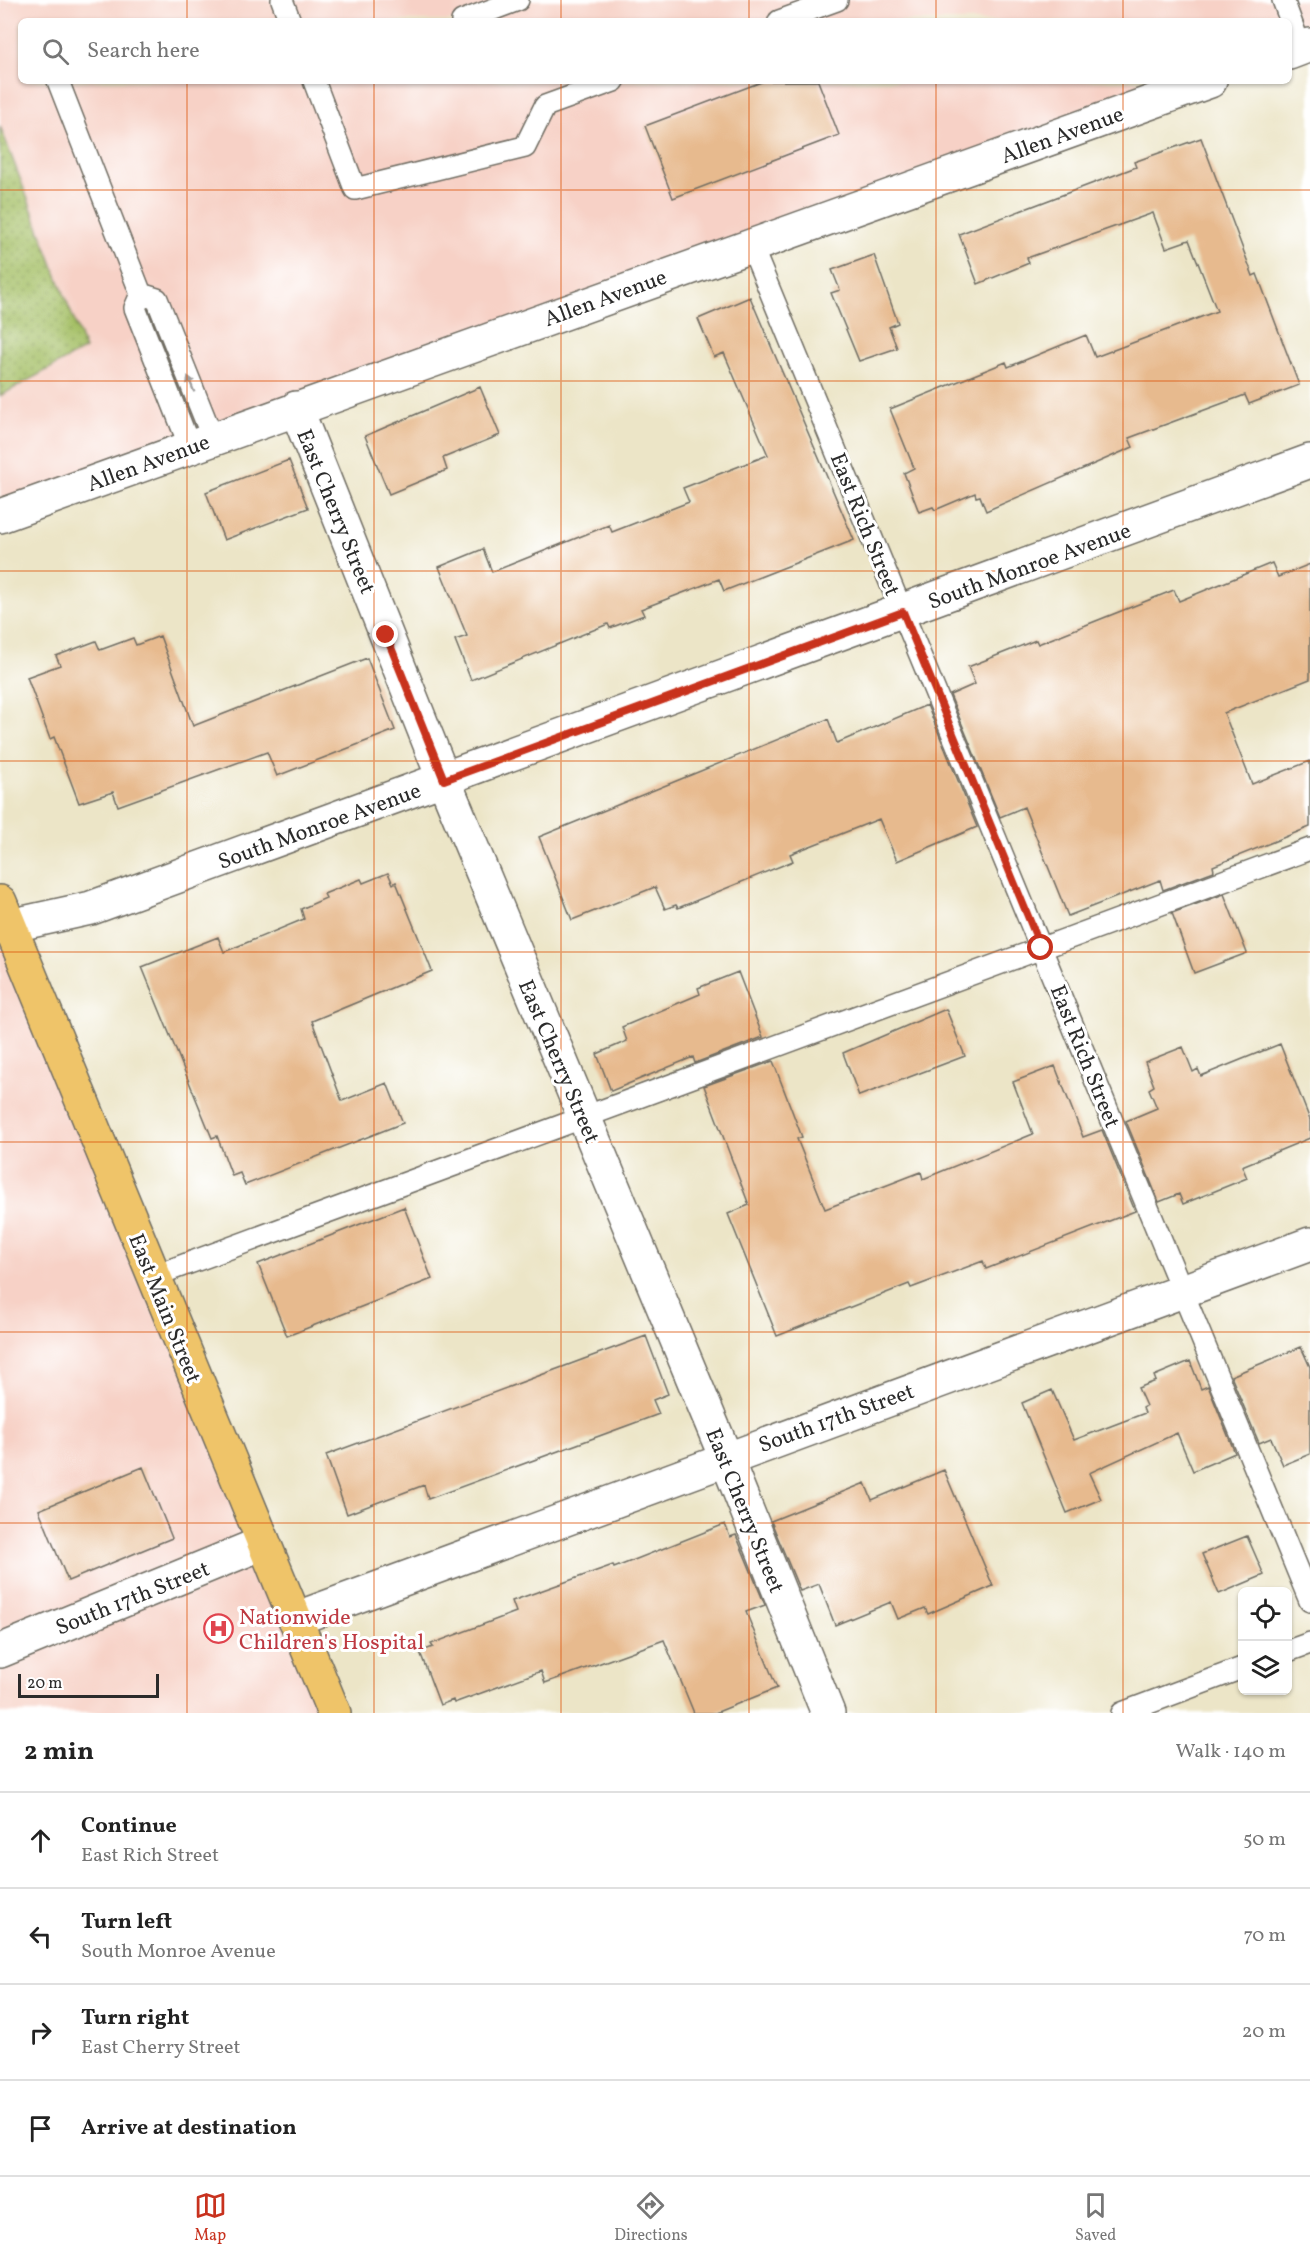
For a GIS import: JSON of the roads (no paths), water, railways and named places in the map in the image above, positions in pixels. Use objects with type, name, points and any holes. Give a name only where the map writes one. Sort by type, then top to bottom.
[{"type":"main road","name":"East Main Street","points":[[3,918],[334,1713]]},
{"type":"street","name":"Allen Avenue","points":[[0,516],[1202,84]]},
{"type":"street","name":"East Cherry Street","points":[[296,408],[444,780],[726,1458],[828,1713]]},
{"type":"street","name":"South Monroe Avenue","points":[[3,918],[91,908],[1310,461]]},
{"type":"street","name":"South 17th Street","points":[[295,1618],[1310,1244]]},
{"type":"street","name":"South 17th Street","points":[[0,1651],[263,1543]]},
{"type":"lane","points":[[282,0],[289,18]]},
{"type":"lane","points":[[470,18],[518,0]]},
{"type":"lane","points":[[787,18],[837,0]]},
{"type":"lane","points":[[1283,0],[1289,18]]},
{"type":"lane","points":[[1292,26],[1300,49]]},
{"type":"lane","points":[[59,84],[141,294],[157,298],[201,443]]},
{"type":"lane","points":[[315,84],[355,189],[525,147],[545,106],[606,84]]},
{"type":"lane","name":"East Rich Street","points":[[751,245],[1310,1601]]},
{"type":"lane","points":[[154,1276],[1310,849]]},
{"type":"lane","points":[[1292,1649],[1310,1643]]},
{"type":"lane","points":[[1122,1713],[1238,1670]]},
{"type":"place","name":"Nationwide Children's Hospital","points":[[218,1629]]}]
